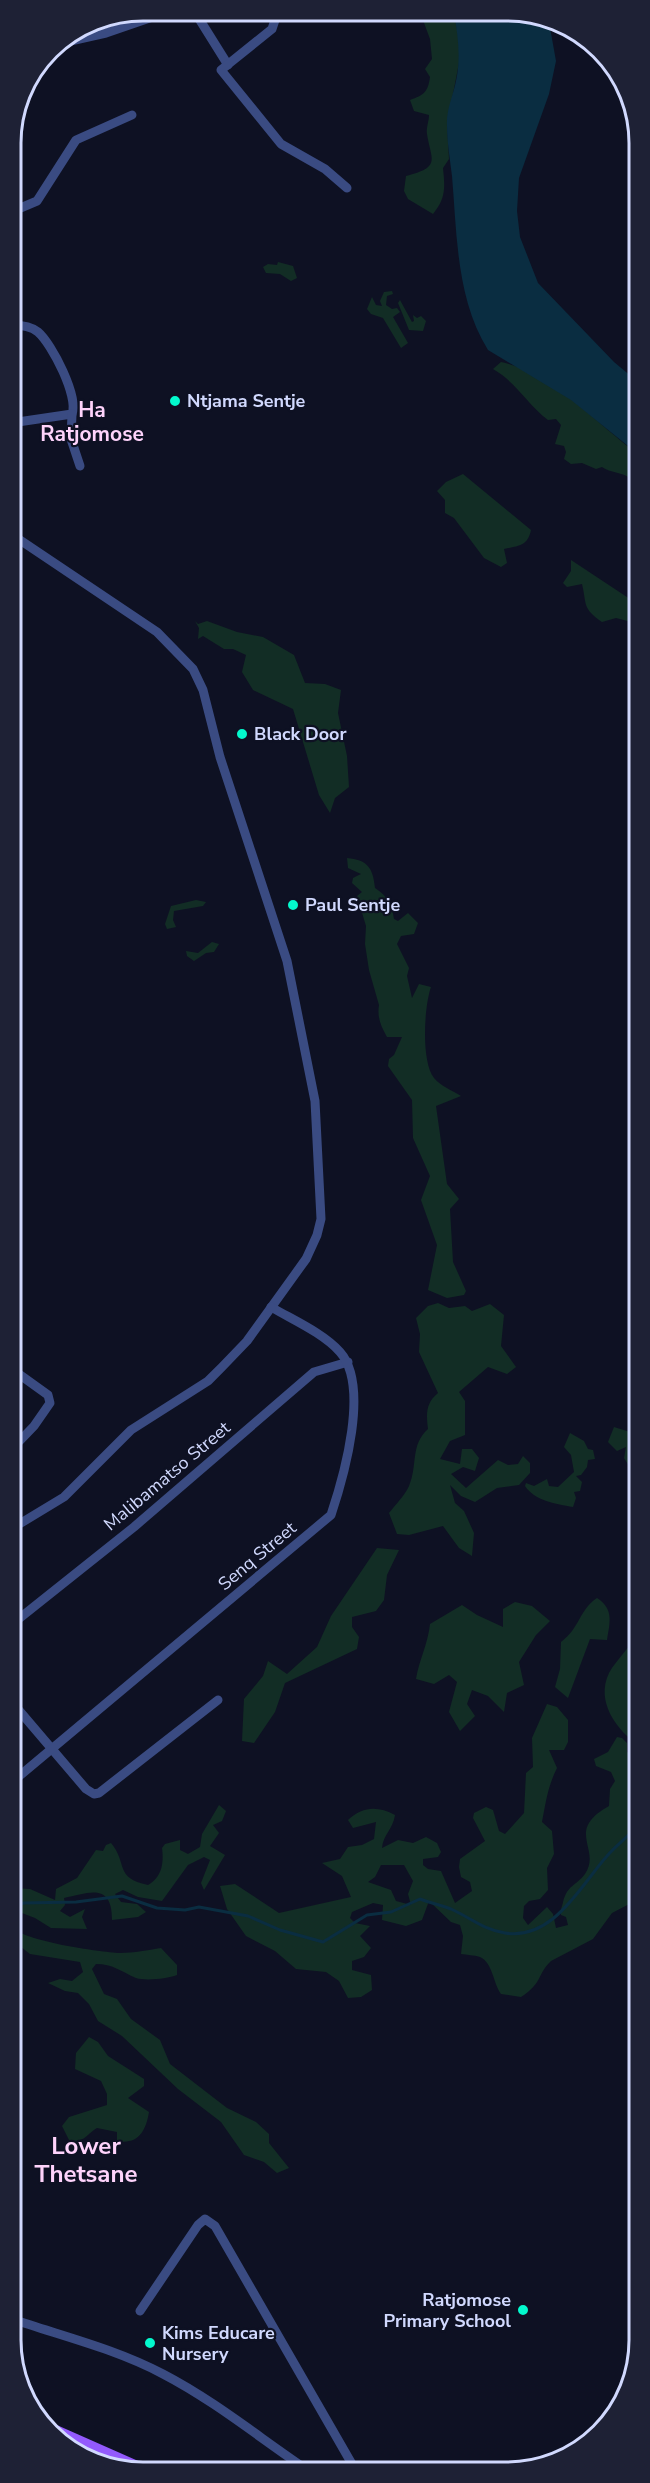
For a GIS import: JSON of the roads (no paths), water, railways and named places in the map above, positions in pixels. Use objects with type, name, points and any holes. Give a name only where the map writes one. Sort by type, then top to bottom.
[{"type":"main road","points":[[74,2440],[117,2460]]},
{"type":"street","points":[[78,39],[140,21]]},
{"type":"street","points":[[201,21],[228,65]]},
{"type":"street","points":[[275,21],[272,29],[221,69],[281,144],[325,170],[347,188]]},
{"type":"street","points":[[21,208],[37,201],[76,140],[132,115]]},
{"type":"street","points":[[21,327],[36,330],[51,345],[73,400],[71,439],[80,466]]},
{"type":"street","points":[[21,422],[72,414]]},
{"type":"street","points":[[21,541],[157,632],[193,669],[203,690],[220,757],[287,962],[315,1101],[321,1219],[317,1235],[306,1259],[247,1341],[208,1381],[131,1430],[64,1497],[21,1523]]},
{"type":"street","points":[[271,1307],[338,1349],[348,1362]]},
{"type":"street","name":"Malibamatso Street","points":[[21,1617],[134,1527],[314,1372],[348,1362]]},
{"type":"street","name":"Senq Street","points":[[21,1775],[331,1515],[345,1474],[352,1431],[353,1391],[348,1362]]},
{"type":"street","points":[[21,1376],[48,1395],[50,1403],[21,1440]]},
{"type":"street","points":[[21,1713],[86,1789],[94,1794],[99,1793],[218,1700]]},
{"type":"street","points":[[140,2311],[198,2225],[205,2220],[215,2226],[351,2462]]},
{"type":"street","points":[[21,2322],[104,2350],[162,2373],[204,2398],[297,2462]]},
{"type":"water","points":[[455,21],[523,22],[550,29],[556,61],[549,94],[519,178],[517,211],[520,237],[538,283],[614,362],[629,374],[629,447],[571,400],[488,350],[477,330],[460,265],[448,138],[447,120],[456,81],[458,39]]},
{"type":"waterway","points":[[21,1904],[76,1902],[122,1896],[157,1908],[185,1910],[199,1907],[248,1916],[280,1930],[323,1942],[367,1915],[391,1912],[420,1899],[451,1909],[490,1929],[505,1933],[522,1933],[552,1920],[576,1895],[607,1856],[629,1835]]},
{"type":"place","name":"Ntjama Sentje","points":[[175,401]]},
{"type":"place","name":"Black Door","points":[[242,734]]},
{"type":"place","name":"Paul Sentje","points":[[293,905]]},
{"type":"place","name":"Ratjomose Primary School","points":[[523,2310]]},
{"type":"place","name":"Kims Educare Nursery","points":[[150,2343]]},
{"type":"district","name":"Ha Ratjomose","points":[[92,422]]},
{"type":"district","name":"Lower Thetsane","points":[[86,2160]]}]
